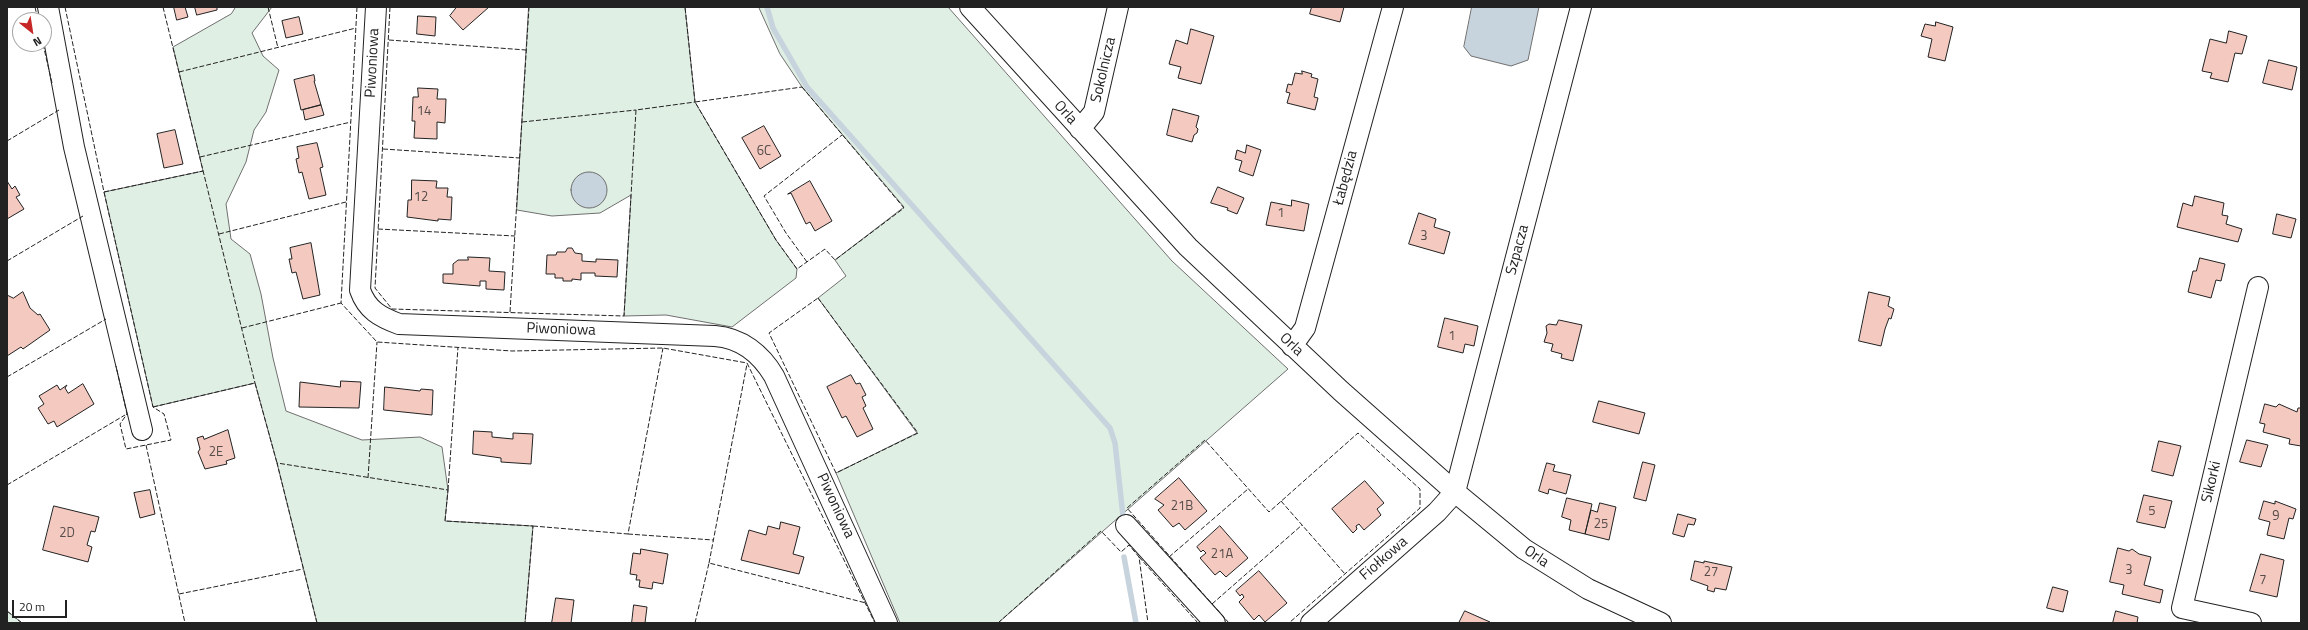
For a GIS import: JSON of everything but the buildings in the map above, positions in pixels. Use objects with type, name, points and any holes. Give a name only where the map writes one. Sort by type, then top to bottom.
[{"type":"street","points":[[48,7],[74,147],[142,430]]},
{"type":"street","name":"Piwoniowa","points":[[376,7],[360,290],[364,300],[373,312],[399,324],[715,336],[726,337],[750,348],[769,368],[774,376],[887,623]]},
{"type":"street","name":"Orla","points":[[970,7],[1188,247],[1292,346],[1455,492],[1503,533],[1545,564],[1588,589],[1661,623]]},
{"type":"street","name":"Sokolnicza","points":[[1080,129],[1094,112],[1118,7]]},
{"type":"street","name":"Łabędzia","points":[[1292,346],[1305,328],[1393,7]]},
{"type":"street","name":"Szpacza","points":[[1455,492],[1581,7]]},
{"type":"street","name":"Sikorki","points":[[2251,623],[2182,608],[2258,287]]},
{"type":"street","name":"Fiołkowa","points":[[1311,623],[1437,512],[1455,492]]},
{"type":"street","points":[[1126,525],[1215,623]]},
{"type":"green space","points":[[236,7],[272,7],[252,33],[263,56],[279,70],[266,112],[254,130],[246,162],[226,204],[231,239],[250,254],[261,294],[273,358],[286,411],[362,440],[420,437],[442,447],[448,490],[445,521],[533,526],[525,623],[317,623],[277,463],[255,383],[153,407],[104,192],[203,171],[173,47],[231,14]]},
{"type":"green space","points":[[529,7],[685,7],[695,102],[776,240],[797,269],[796,278],[732,327],[666,315],[624,316],[631,195],[600,213],[552,216],[517,210]]},
{"type":"green space","points":[[759,7],[948,7],[1172,261],[1288,369],[998,623],[900,623],[836,473],[917,433],[818,298],[846,276],[835,260],[904,207],[802,87],[780,54]]},
{"type":"green space","points":[[7,611],[22,623],[7,623]]},
{"type":"shaded area","points":[[1472,7],[1539,7],[1528,60],[1511,66],[1471,56],[1464,47]]},
{"type":"shaded area","points":[[589,172],[602,177],[607,190],[602,203],[589,208],[576,203],[571,190],[576,177]]},
{"type":"waterway","points":[[767,7],[773,28],[807,87],[1110,428],[1115,443],[1123,516]]},
{"type":"waterway","points":[[1124,557],[1136,623]]},
{"type":"fence","points":[[35,7],[36,12]]},
{"type":"fence","points":[[65,7],[104,192],[153,407],[164,414],[171,440],[126,449],[120,424],[127,414],[116,366]]},
{"type":"fence","points":[[163,7],[255,383]]},
{"type":"fence","points":[[268,7],[278,48]]},
{"type":"fence","points":[[357,7],[341,303],[377,342],[512,351],[663,348],[747,363],[875,623]]},
{"type":"fence","points":[[390,7],[375,288],[392,309],[624,316],[636,110],[695,102],[685,7]]},
{"type":"fence","points":[[510,312],[529,7]]},
{"type":"fence","points":[[179,72],[356,28]]},
{"type":"fence","points":[[389,40],[526,50]]},
{"type":"fence","points":[[45,52],[52,83]]},
{"type":"fence","points":[[802,87],[904,208],[835,260],[825,249],[797,269],[776,240],[695,102],[802,87]]},
{"type":"fence","points":[[7,141],[59,110]]},
{"type":"fence","points":[[522,122],[636,110]]},
{"type":"fence","points":[[200,157],[351,122]]},
{"type":"fence","points":[[807,262],[786,233],[764,196],[842,135]]},
{"type":"fence","points":[[383,149],[520,158]]},
{"type":"fence","points":[[104,192],[203,171]]},
{"type":"fence","points":[[219,234],[346,202]]},
{"type":"fence","points":[[7,261],[83,216]]},
{"type":"fence","points":[[378,229],[515,236]]},
{"type":"fence","points":[[818,298],[918,433],[836,473],[769,333],[818,298]]},
{"type":"fence","points":[[242,328],[341,303]]},
{"type":"fence","points":[[7,377],[106,319]]},
{"type":"fence","points":[[368,478],[377,342]]},
{"type":"fence","points":[[448,490],[458,347]]},
{"type":"fence","points":[[533,526],[628,534],[663,348]]},
{"type":"fence","points":[[709,563],[747,364]]},
{"type":"fence","points":[[153,407],[255,383],[277,463]]},
{"type":"fence","points":[[7,485],[125,415]]},
{"type":"fence","points":[[1229,623],[1127,508],[1205,440],[1269,512],[1358,433],[1420,489],[1420,508],[1289,623]]},
{"type":"fence","points":[[146,445],[185,623]]},
{"type":"fence","points":[[317,623],[277,463],[448,490],[445,521],[533,526],[525,623]]},
{"type":"fence","points":[[1169,557],[1248,489]]},
{"type":"fence","points":[[1281,501],[1345,574]]},
{"type":"fence","points":[[1212,604],[1302,525]]},
{"type":"fence","points":[[998,623],[1101,531],[1121,552],[1129,545],[1139,557],[1148,623]]},
{"type":"fence","points":[[628,534],[713,540]]},
{"type":"fence","points":[[1139,557],[1198,623]]},
{"type":"fence","points":[[695,623],[709,563],[866,603]]},
{"type":"fence","points":[[179,594],[303,569]]},
{"type":"fence","points":[[7,611],[22,623]]}]
